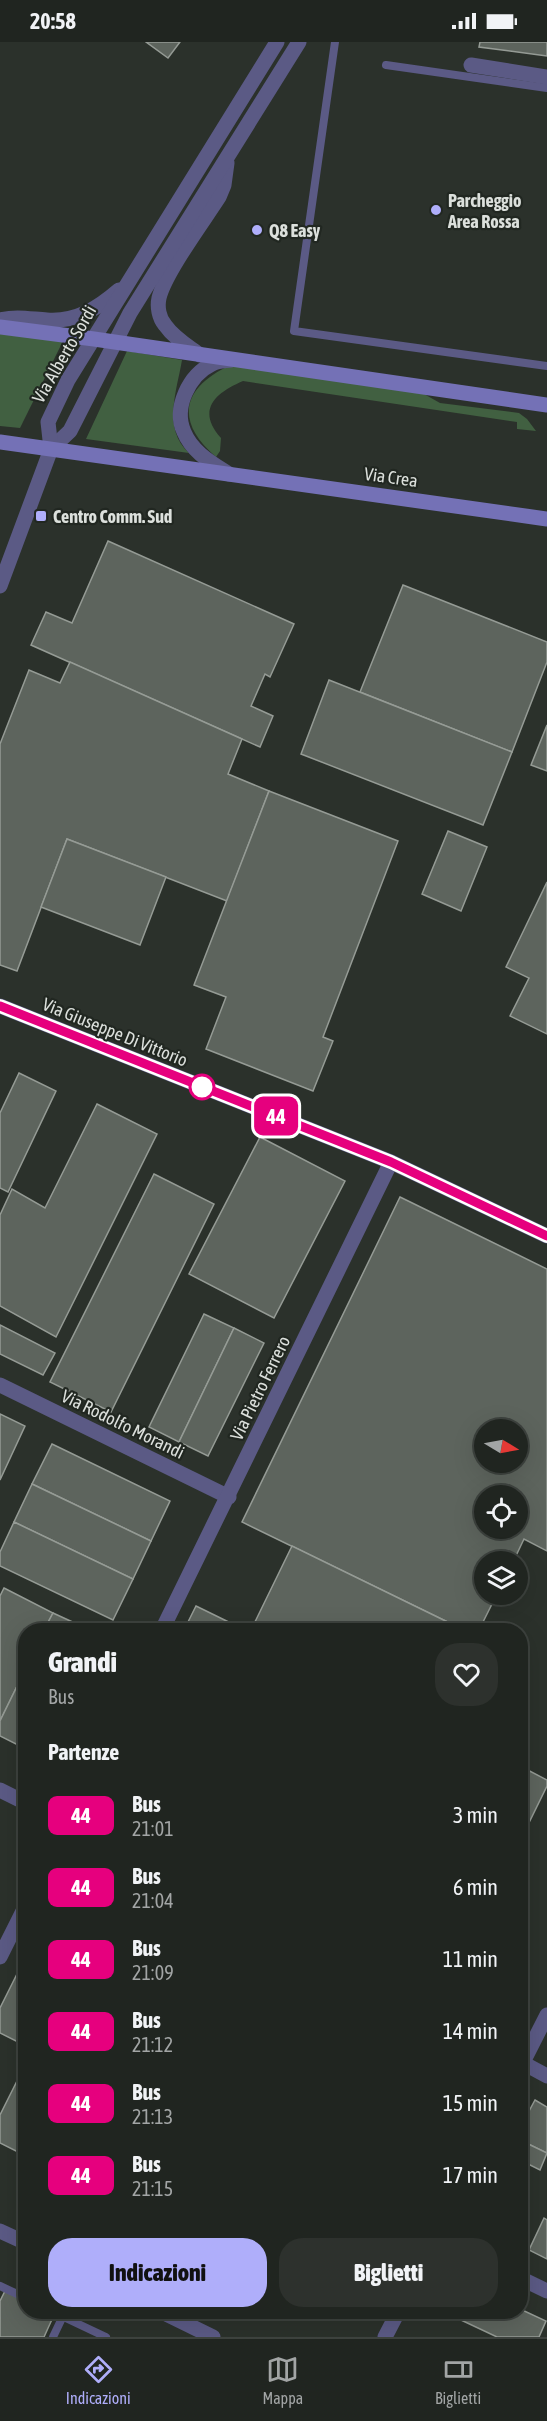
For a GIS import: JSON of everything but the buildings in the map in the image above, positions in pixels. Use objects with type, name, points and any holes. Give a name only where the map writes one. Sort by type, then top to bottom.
[{"type":"street","name":"Via Alberto Sordi","points":[[51,449],[70,431],[114,342],[299,42]]},
{"type":"street","name":"Via Alberto Sordi","points":[[51,449],[48,422],[68,380],[274,47],[287,61]]},
{"type":"street","points":[[471,65],[547,77]]},
{"type":"street","name":"Via Alberto Sordi","points":[[200,356],[174,336],[164,324],[158,310],[158,301],[167,279],[219,197],[224,185],[228,156]]},
{"type":"street","points":[[0,320],[12,317],[63,321],[79,317],[96,309],[126,285]]},
{"type":"street","name":"Via Crea","points":[[0,327],[547,405]]},
{"type":"street","name":"Via Crea","points":[[229,474],[202,456],[194,447],[184,432],[181,418],[182,400],[189,385],[213,363],[231,360]]},
{"type":"street","name":"Via Crea","points":[[0,442],[547,519]]},
{"type":"street","points":[[0,586],[51,449]]},
{"type":"street","name":"Via Giuseppe Di Vittorio","points":[[0,1006],[391,1162],[547,1236]]},
{"type":"street","name":"Via Pietro Ferrero","points":[[166,1623],[391,1162]]},
{"type":"street","name":"Via Rodolfo Morandi","points":[[0,1385],[229,1497]]},
{"type":"street","points":[[0,1790],[18,1799]]},
{"type":"street","points":[[0,1957],[18,1921]]},
{"type":"street","points":[[528,2053],[547,2015]]},
{"type":"street","points":[[528,2068],[547,2076]]},
{"type":"street","points":[[0,2231],[18,2239]]},
{"type":"street","points":[[528,2282],[547,2291]]},
{"type":"street","points":[[176,2319],[213,2337]]},
{"type":"street","points":[[385,2337],[394,2319]]},
{"type":"lane","points":[[335,42],[294,330],[547,366]]},
{"type":"lane","points":[[386,65],[547,88]]},
{"type":"lane","points":[[0,2286],[18,2294]]},
{"type":"lane","points":[[53,2337],[62,2319]]},
{"type":"lane","points":[[68,2319],[90,2333],[106,2337]]},
{"type":"green space","points":[[0,334],[63,341],[20,428],[0,426]]},
{"type":"green space","points":[[127,351],[182,360],[175,396],[174,421],[176,433],[189,453],[86,439]]},
{"type":"green space","points":[[231,365],[424,394],[440,403],[519,413],[536,431],[517,429],[517,422],[243,381],[224,391],[212,404],[210,419],[221,438],[220,451],[216,457],[194,431],[189,418],[189,406],[194,394],[202,384]]},
{"type":"bus line","name":"44","points":[[0,1006],[423,1175],[547,1236]]},
{"type":"place","name":"Parcheggio Area Rossa","points":[[436,210]]},
{"type":"place","name":"Q8 Easy","points":[[257,230]]},
{"type":"place","name":"Centro Comm. Sud","points":[[41,516]]}]
